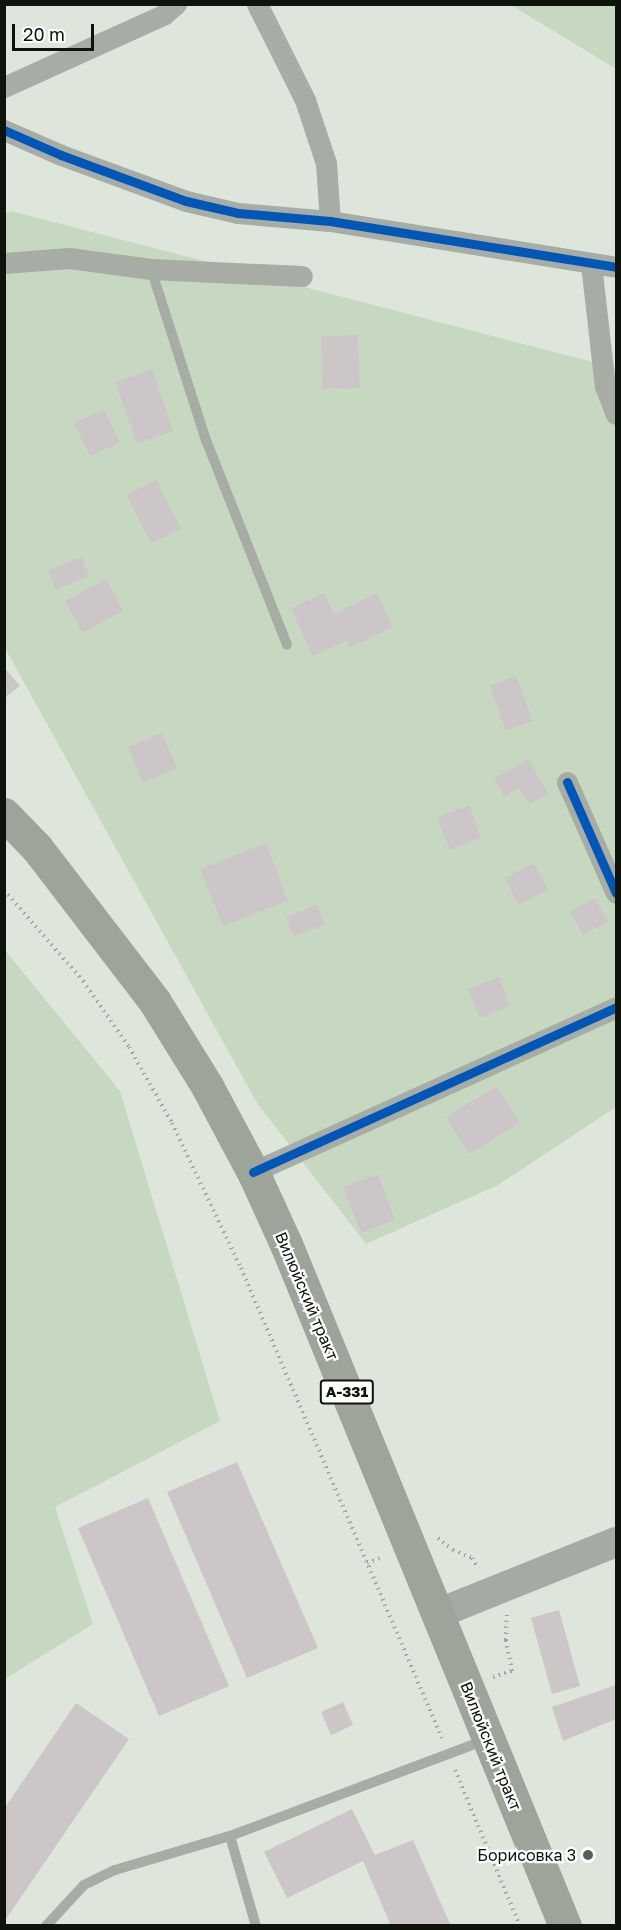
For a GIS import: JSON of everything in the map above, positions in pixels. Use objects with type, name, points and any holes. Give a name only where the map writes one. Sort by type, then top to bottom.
[{"type":"main road","name":"Вилюйский тракт","points":[[4,814],[44,856],[156,1002],[207,1086],[252,1172],[286,1244],[565,1926]]},
{"type":"main road","points":[[437,1614],[616,1542]]},
{"type":"street","points":[[4,87],[163,15],[176,4]]},
{"type":"street","points":[[257,4],[305,100],[326,163],[330,221]]},
{"type":"street","points":[[4,130],[61,155],[186,201],[238,213],[330,221],[616,267]]},
{"type":"street","points":[[4,263],[69,258],[151,269],[302,276]]},
{"type":"street","points":[[591,264],[605,386],[616,414]]},
{"type":"street","points":[[567,782],[616,893]]},
{"type":"street","points":[[252,1172],[616,1007]]},
{"type":"lane","points":[[151,269],[206,440],[287,645]]},
{"type":"lane","points":[[46,1926],[84,1885],[115,1870],[230,1836],[489,1739]]},
{"type":"lane","points":[[230,1836],[256,1926]]},
{"type":"path","points":[[4,890],[83,981],[129,1047],[172,1123],[241,1268],[520,1926]]},
{"type":"green space","points":[[511,5],[616,5],[616,69]]},
{"type":"green space","points":[[11,211],[616,368],[616,1107],[498,1185],[366,1244],[257,1103],[5,648],[4,214]]},
{"type":"green space","points":[[4,949],[120,1091],[220,1421],[55,1507],[93,1624],[5,1679]]},
{"type":"building","points":[[358,335],[360,388],[322,389],[321,336]]},
{"type":"building","points":[[152,369],[173,431],[137,444],[115,382]]},
{"type":"building","points":[[104,409],[120,442],[90,456],[74,423]]},
{"type":"building","points":[[156,480],[181,529],[151,543],[127,495]]},
{"type":"building","points":[[82,557],[89,576],[55,590],[48,570]]},
{"type":"building","points":[[106,579],[123,611],[82,633],[65,601]]},
{"type":"building","points":[[324,593],[334,614],[377,593],[393,627],[349,648],[346,641],[312,656],[291,608]]},
{"type":"building","points":[[4,667],[20,686],[6,697],[4,696]]},
{"type":"building","points":[[516,676],[533,721],[506,731],[490,686]]},
{"type":"building","points":[[162,733],[177,768],[143,783],[128,747]]},
{"type":"building","points":[[528,759],[548,793],[529,805],[519,788],[504,797],[494,779]]},
{"type":"building","points":[[469,805],[481,838],[450,850],[437,817]]},
{"type":"building","points":[[266,843],[288,901],[223,926],[200,869]]},
{"type":"building","points":[[534,863],[548,890],[518,905],[505,878]]},
{"type":"building","points":[[595,898],[608,922],[583,935],[570,911]]},
{"type":"building","points":[[317,905],[325,925],[293,936],[286,917]]},
{"type":"building","points":[[499,977],[510,1006],[480,1018],[468,989]]},
{"type":"building","points":[[497,1086],[520,1123],[469,1154],[446,1117]]},
{"type":"building","points":[[378,1174],[395,1220],[361,1233],[343,1187]]},
{"type":"building","points":[[237,1462],[318,1648],[247,1678],[167,1492]]},
{"type":"building","points":[[148,1498],[229,1686],[159,1716],[78,1528]]},
{"type":"building","points":[[559,1610],[580,1686],[552,1694],[531,1618]]},
{"type":"building","points":[[616,1685],[616,1719],[563,1741],[552,1707]]},
{"type":"building","points":[[343,1702],[353,1725],[331,1735],[321,1712]]},
{"type":"building","points":[[76,1703],[129,1739],[4,1922],[4,1809]]},
{"type":"building","points":[[352,1809],[375,1855],[413,1840],[450,1924],[391,1926],[363,1861],[287,1898],[264,1852]]},
{"type":"cycle path","points":[[4,130],[61,155],[186,201],[238,213],[330,221],[616,267]]},
{"type":"cycle path","points":[[567,782],[616,893]]},
{"type":"cycle path","points":[[253,1172],[616,1007]]},
{"type":"place","name":"Борисовка 3","points":[[588,1855]]}]
